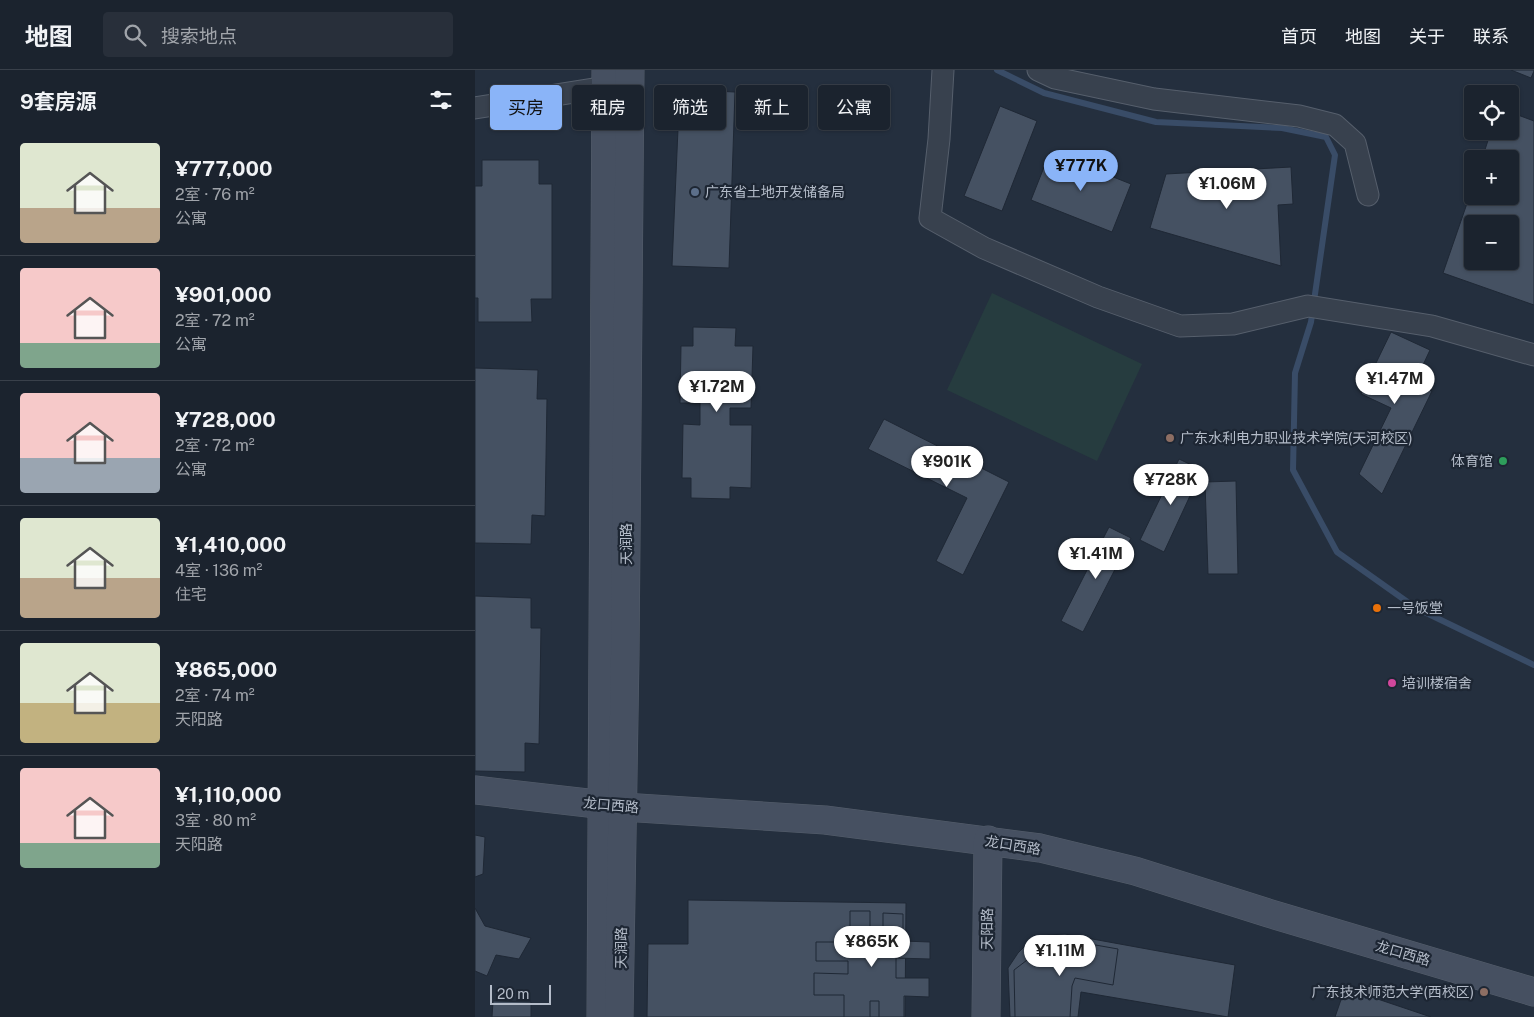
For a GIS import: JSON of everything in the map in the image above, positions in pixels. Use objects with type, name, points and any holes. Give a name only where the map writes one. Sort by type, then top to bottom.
[{"type":"street","name":"天润路","points":[[601,1017],[613,806],[629,70]]},
{"type":"street","points":[[943,70],[939,139],[930,218],[984,248],[1098,297],[1180,326],[1233,324],[1308,306],[1432,326],[1534,355]]},
{"type":"street","points":[[1038,70],[1055,78],[1154,99],[1299,116],[1335,125],[1355,142],[1368,195]]},
{"type":"street","name":"天润路","points":[[606,78],[613,806],[619,1017]]},
{"type":"street","points":[[475,108],[606,78]]},
{"type":"street","name":"龙口西路","points":[[475,790],[613,806],[825,820],[1040,848],[1135,871],[1268,913],[1534,992]]},
{"type":"street","name":"天阳路","points":[[986,1017],[989,840]]},
{"type":"green space","points":[[992,293],[1142,364],[1097,461],[947,390]]},
{"type":"building","points":[[1511,70],[1534,70],[1534,71],[1531,78]]},
{"type":"building","points":[[726,92],[735,92],[729,268],[672,266],[678,130],[726,130]]},
{"type":"building","points":[[1000,106],[1037,121],[1002,211],[964,196]]},
{"type":"building","points":[[1519,115],[1534,121],[1534,305],[1443,273],[1466,205],[1519,205],[1519,150],[1485,150],[1488,140],[1519,140]]},
{"type":"building","points":[[1050,152],[1131,184],[1112,232],[1031,200]]},
{"type":"building","points":[[482,160],[539,160],[539,184],[552,184],[552,299],[531,299],[532,322],[478,322],[478,298],[475,298],[475,186],[482,186]]},
{"type":"building","points":[[1291,167],[1293,204],[1278,205],[1281,266],[1150,228],[1166,174]]},
{"type":"building","points":[[693,327],[736,328],[735,346],[753,346],[751,408],[730,408],[730,425],[752,425],[751,488],[730,487],[730,499],[691,498],[691,478],[682,478],[683,424],[700,425],[700,403],[680,403],[681,346],[693,346]]},
{"type":"building","points":[[1391,332],[1430,350],[1415,382],[1432,391],[1382,494],[1359,474],[1391,408],[1361,394]]},
{"type":"building","points":[[475,368],[538,370],[537,399],[547,399],[545,516],[532,515],[531,544],[475,543]]},
{"type":"building","points":[[884,419],[1009,482],[963,575],[936,561],[967,498],[868,449]]},
{"type":"building","points":[[1179,459],[1202,470],[1164,552],[1140,540]]},
{"type":"building","points":[[1236,481],[1238,574],[1208,574],[1205,482]]},
{"type":"building","points":[[1109,527],[1131,538],[1083,632],[1061,621]]},
{"type":"building","points":[[475,596],[531,598],[531,628],[541,628],[539,744],[525,743],[525,772],[475,771]]},
{"type":"building","points":[[475,835],[485,837],[483,874],[475,877]]},
{"type":"building","points":[[688,900],[906,903],[905,1017],[647,1017],[648,944],[688,944]]},
{"type":"building","points":[[475,908],[485,926],[531,938],[519,959],[496,955],[487,976],[475,971]]},
{"type":"building","points":[[850,911],[870,911],[870,933],[883,933],[883,913],[903,914],[903,941],[930,942],[930,959],[896,958],[896,978],[929,978],[929,997],[904,996],[904,1017],[879,1017],[879,1001],[870,1001],[870,1017],[844,1017],[844,995],[814,995],[814,973],[848,974],[848,961],[816,961],[816,942],[850,942]]},
{"type":"building","points":[[1065,934],[1235,965],[1228,1017],[1081,992],[1078,1017],[1010,1017],[1008,968],[1018,953],[1030,941],[1048,935]]},
{"type":"building","points":[[1056,938],[1118,949],[1113,985],[1075,978],[1072,986],[1070,1017],[1015,1017],[1014,970]]},
{"type":"building","points":[[1345,988],[1431,1017],[1335,1017]]},
{"type":"building","points":[[493,1001],[531,1002],[531,1017],[492,1017]]},
{"type":"waterway","points":[[997,70],[1044,93],[1156,122],[1282,128],[1326,137],[1335,155],[1311,322],[1295,373],[1293,470],[1337,552],[1416,608],[1534,665]]},
{"type":"place","name":"广东省土地开发储备局","points":[[695,192]]},
{"type":"place","name":"广东水利电力职业技术学院(天河校区)","points":[[1170,438]]},
{"type":"place","name":"体育馆","points":[[1503,461]]},
{"type":"place","name":"一号饭堂","points":[[1377,608]]},
{"type":"place","name":"培训楼宿舍","points":[[1392,683]]},
{"type":"place","name":"广东技术师范大学(西校区)","points":[[1484,992]]}]
